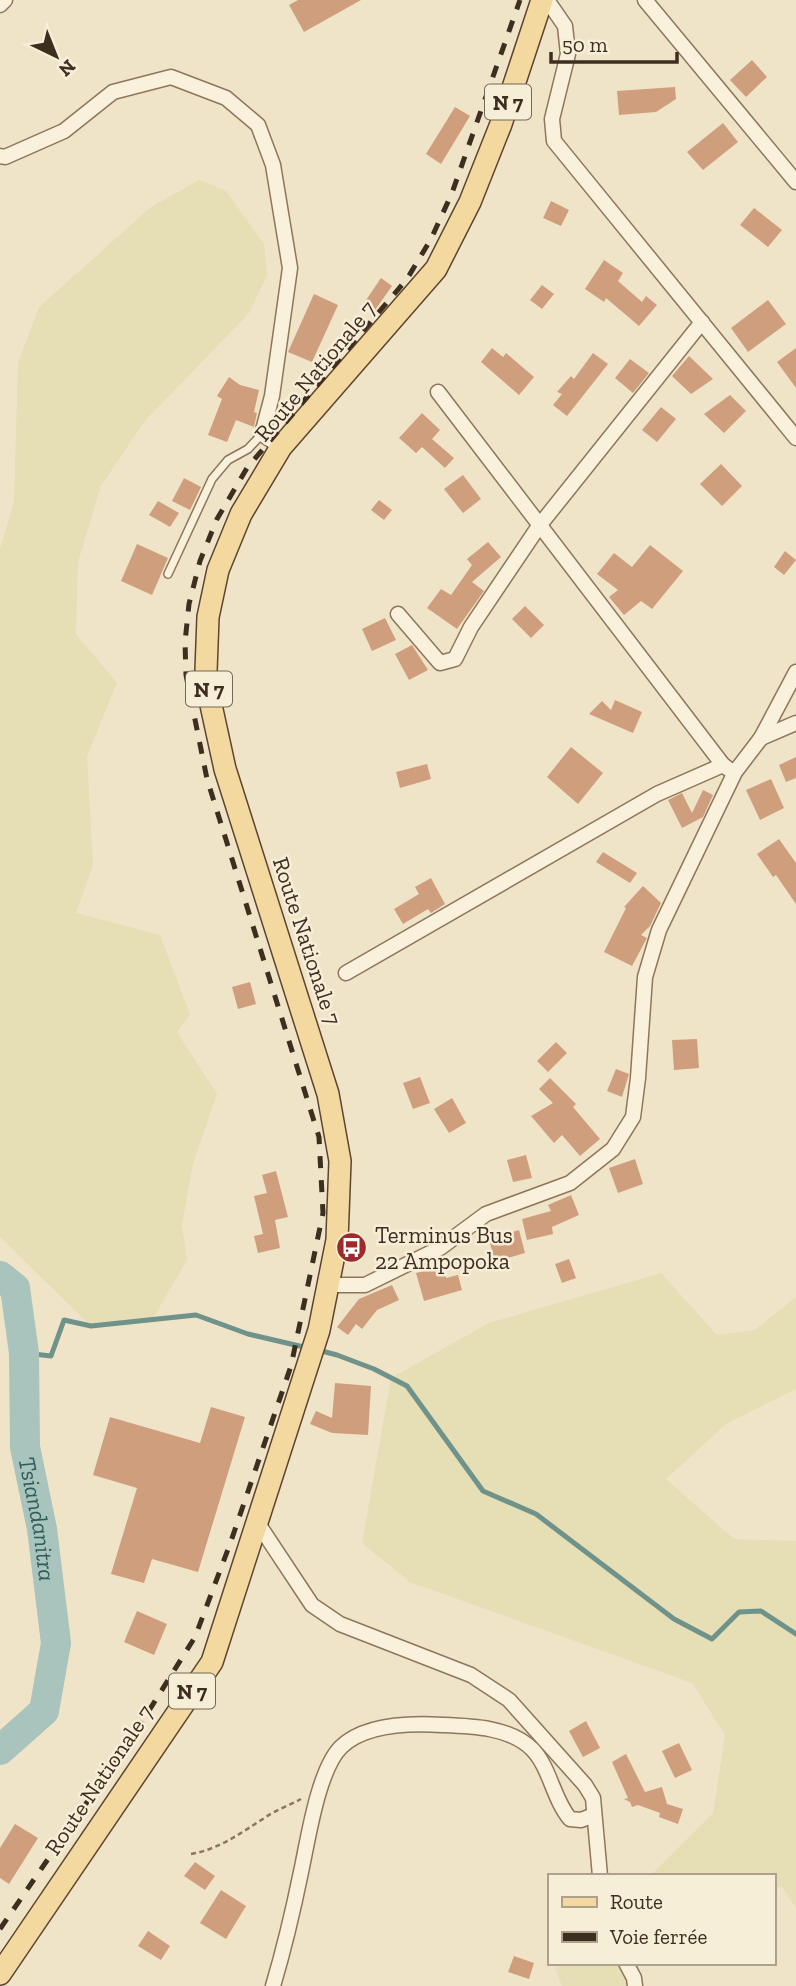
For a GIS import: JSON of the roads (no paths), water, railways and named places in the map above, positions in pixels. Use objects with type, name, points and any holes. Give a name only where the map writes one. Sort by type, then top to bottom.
[{"type":"main road","name":"Route Nationale 7","points":[[0,1974],[212,1662],[319,1330],[337,1240],[340,1161],[328,1094],[225,769],[211,705],[206,671],[208,617],[218,570],[241,514],[281,447],[436,269],[470,202],[501,124],[544,0]]},
{"type":"street","points":[[0,5],[5,0]]},
{"type":"street","points":[[544,0],[565,26],[568,54],[552,119],[554,141],[796,438]]},
{"type":"street","points":[[645,0],[796,182]]},
{"type":"street","points":[[0,156],[5,157],[64,131],[113,92],[171,78],[226,98],[258,125],[273,165],[290,268],[272,396],[262,434],[281,447]]},
{"type":"street","points":[[398,614],[440,663],[455,659],[471,627],[539,526],[702,322]]},
{"type":"street","points":[[438,392],[729,769]]},
{"type":"street","points":[[329,1285],[365,1285],[440,1248],[486,1214],[570,1183],[613,1149],[633,1117],[645,977],[659,930],[729,769],[761,738],[796,673]]},
{"type":"street","points":[[761,738],[796,723]]},
{"type":"street","points":[[346,974],[657,794],[729,769]]},
{"type":"street","points":[[257,1522],[312,1605],[340,1624],[471,1675],[509,1700],[585,1784],[593,1798],[600,1874]]},
{"type":"street","points":[[273,1986],[284,1951],[320,1790],[340,1748],[361,1732],[414,1725],[482,1727],[517,1738],[534,1750],[561,1808],[570,1819],[581,1820],[594,1815]]},
{"type":"street","points":[[627,1965],[635,1986]]},
{"type":"lane","points":[[167,574],[212,479],[228,460],[248,449],[262,434]]},
{"type":"waterway","name":"Tsiandanitra","points":[[0,1276],[15,1288],[24,1353],[25,1447],[42,1529],[56,1643],[44,1711],[0,1750]]},
{"type":"waterway","points":[[24,1353],[51,1356],[64,1320],[91,1326],[196,1315],[248,1334],[308,1348]]},
{"type":"waterway","points":[[318,1350],[374,1369],[407,1386],[483,1491],[536,1514],[674,1619],[712,1639],[739,1612],[761,1611],[796,1634]]},
{"type":"railway","points":[[0,1929],[140,1725],[195,1637],[291,1366],[323,1213],[319,1137],[207,779],[186,675],[185,642],[189,604],[200,561],[217,519],[247,468],[407,279],[431,239],[452,193],[520,0]]},
{"type":"place","name":"Terminus Bus 22 Ampopoka","points":[[352,1248]]}]
